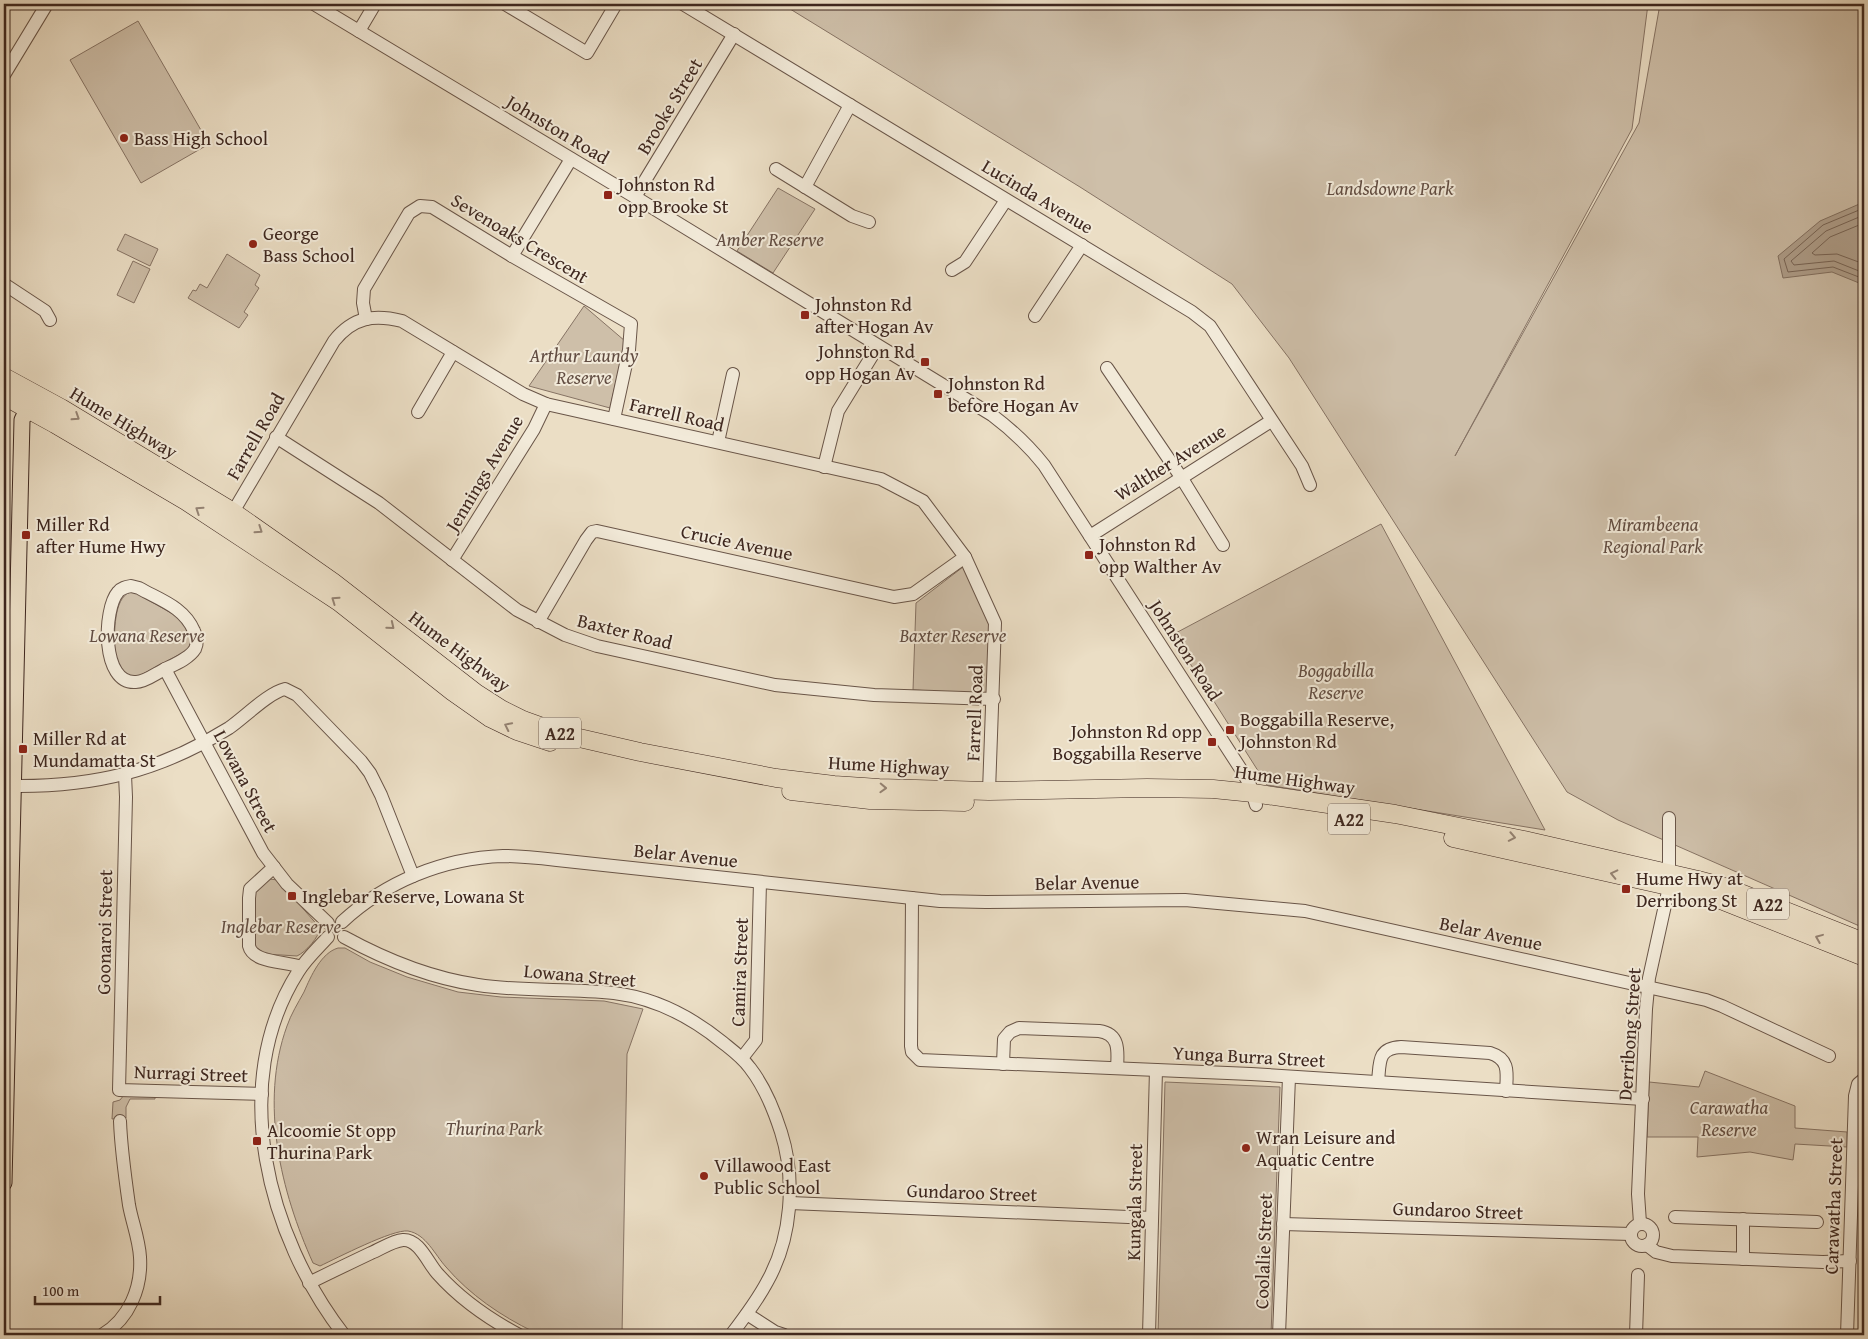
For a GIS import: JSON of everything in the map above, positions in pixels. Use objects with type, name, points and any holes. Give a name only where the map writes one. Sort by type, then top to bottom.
[{"type":"highway","name":"Hume Highway","points":[[4,377],[30,400],[339,602],[470,705],[490,718],[517,731],[590,751],[761,787],[860,800],[991,802],[1164,798],[1254,799]]},
{"type":"highway","name":"Hume Highway","points":[[4,396],[61,408],[233,512],[333,582],[476,693],[501,709],[570,736],[640,752],[776,778],[834,785],[989,791],[1183,788],[1254,799],[1669,880],[1728,888],[1864,942]]},
{"type":"highway","name":"Hume Highway","points":[[1669,880],[1864,957]]},
{"type":"main road","points":[[4,1182],[22,420],[30,400]]},
{"type":"street","points":[[4,75],[47,4]]},
{"type":"street","name":"Johnston Road","points":[[314,4],[636,197],[1012,430],[1027,444],[1044,465],[1242,771],[1254,799]]},
{"type":"street","points":[[359,31],[375,4]]},
{"type":"street","points":[[505,4],[587,53],[616,4]]},
{"type":"street","name":"Lucinda Avenue","points":[[683,4],[1192,312],[1210,326],[1302,466],[1310,485]]},
{"type":"street","name":"Brooke Street","points":[[636,197],[734,34]]},
{"type":"street","points":[[805,187],[850,105]]},
{"type":"street","points":[[512,256],[571,159]]},
{"type":"street","points":[[776,169],[852,216],[869,222]]},
{"type":"street","points":[[952,270],[965,262],[1006,200]]},
{"type":"street","name":"Sevenoaks Crescent","points":[[366,319],[363,298],[366,285],[409,213],[415,208],[432,207],[630,324],[629,350],[614,419]]},
{"type":"street","points":[[1035,316],[1082,245]]},
{"type":"street","points":[[4,284],[45,311],[50,320]]},
{"type":"street","name":"Farrell Road","points":[[233,512],[334,341],[346,328],[366,319],[381,316],[402,321],[529,397],[546,404],[881,479],[923,501],[965,557],[995,623],[994,698],[989,791]]},
{"type":"street","points":[[824,467],[838,411],[878,346]]},
{"type":"street","points":[[418,412],[453,352]]},
{"type":"street","points":[[1106,368],[1181,477],[1223,545]]},
{"type":"street","points":[[718,442],[733,374]]},
{"type":"street","name":"Jennings Avenue","points":[[452,560],[534,429],[546,404]]},
{"type":"street","name":"Walther Avenue","points":[[1090,536],[1271,421]]},
{"type":"street","name":"Baxter Road","points":[[276,437],[379,503],[499,597],[538,622],[565,635],[597,646],[776,685],[874,695],[994,698]]},
{"type":"street","name":"Crucie Avenue","points":[[538,622],[586,540],[592,532],[597,531],[894,596],[913,594],[965,557]]},
{"type":"street","points":[[131,586],[139,588],[180,610],[190,621],[197,638],[194,649],[186,657],[165,669],[136,682],[126,681],[117,673],[108,652],[110,613],[114,598],[124,588],[131,586]]},
{"type":"street","name":"Lowana Street","points":[[165,669],[254,836],[274,867],[299,896],[328,924]]},
{"type":"street","points":[[13,786],[63,784],[125,775],[165,760],[203,742],[228,728],[278,691],[286,689],[292,691],[361,761],[370,773],[413,876]]},
{"type":"street","name":"Goonaroi Street","points":[[119,1090],[125,775]]},
{"type":"street","name":"Derribong Street","points":[[1640,1224],[1638,1194],[1648,987],[1669,880],[1669,818]]},
{"type":"street","name":"Belar Avenue","points":[[342,922],[361,904],[377,893],[413,876],[456,863],[503,856],[964,902],[1185,900],[1305,911],[1648,987],[1722,1006],[1830,1056]]},
{"type":"street","points":[[274,867],[250,889],[248,898],[250,950],[257,957],[301,967]]},
{"type":"street","name":"Camira Street","points":[[742,1058],[756,1040],[760,882]]},
{"type":"street","name":"Yunga Burra Street","points":[[912,898],[912,1052],[920,1060],[1289,1077],[1644,1099]]},
{"type":"street","points":[[334,920],[342,922],[346,929],[344,937],[336,941],[328,937],[326,930],[328,924],[334,920]]},
{"type":"street","points":[[328,937],[301,967],[289,989],[266,1053],[262,1094],[264,1137],[273,1193],[282,1222],[309,1283],[326,1311],[344,1335]]},
{"type":"street","name":"Lowana Street","points":[[344,937],[403,966],[454,982],[488,986],[612,993],[650,1001],[686,1016],[742,1058],[754,1074],[772,1106],[784,1141],[790,1179],[790,1203],[786,1231],[776,1265],[768,1281],[732,1335]]},
{"type":"street","points":[[1003,1064],[1004,1039],[1014,1029],[1026,1028],[1105,1032],[1113,1037],[1117,1045],[1117,1068]]},
{"type":"street","points":[[1378,1082],[1382,1056],[1386,1050],[1392,1047],[1490,1053],[1498,1055],[1506,1067],[1506,1091]]},
{"type":"street","name":"Kungala Street","points":[[1149,1335],[1156,1070]]},
{"type":"street","name":"Coolalie Street","points":[[1279,1335],[1289,1077]]},
{"type":"street","name":"Carawatha Street","points":[[1847,1335],[1855,1096],[1856,1089],[1863,1080]]},
{"type":"street","name":"Nurragi Street","points":[[119,1090],[262,1094]]},
{"type":"street","points":[[102,1335],[109,1332],[124,1316],[134,1298],[140,1276],[140,1256],[122,1162],[120,1121]]},
{"type":"street","name":"Gundaroo Street","points":[[790,1203],[1152,1218]]},
{"type":"street","points":[[1675,1217],[1816,1222]]},
{"type":"street","points":[[1743,1259],[1744,1219]]},
{"type":"street","name":"Gundaroo Street","points":[[1283,1224],[1631,1234]]},
{"type":"street","points":[[1647,1245],[1652,1240],[1652,1230],[1648,1224],[1640,1224],[1634,1227],[1631,1234],[1636,1244],[1647,1245],[1656,1252],[1672,1256],[1823,1262],[1850,1261]]},
{"type":"street","points":[[309,1283],[396,1242],[410,1241],[415,1244],[438,1274],[469,1302],[494,1321],[519,1335]]},
{"type":"street","points":[[1636,1335],[1638,1276]]},
{"type":"street","points":[[747,1314],[775,1332],[784,1335]]},
{"type":"green space","points":[[782,4],[1648,4],[1632,129],[1455,456],[1639,123],[1660,4],[1864,4],[1864,928],[1618,820],[1567,792],[1289,358],[1232,284],[1080,187]]},
{"type":"green space","points":[[138,21],[209,144],[141,183],[70,60]]},
{"type":"green space","name":"Amber Reserve","points":[[778,188],[815,209],[773,273],[737,251]]},
{"type":"green space","points":[[125,234],[158,249],[150,266],[117,250]]},
{"type":"green space","points":[[227,254],[260,275],[255,285],[259,288],[244,312],[248,315],[239,328],[188,298],[193,290],[196,291],[200,284],[207,288]]},
{"type":"green space","points":[[133,261],[150,269],[134,303],[117,295]]},
{"type":"green space","name":"Arthur Laundy Reserve","points":[[584,306],[625,341],[610,408],[529,386]]},
{"type":"green space","name":"Boggabilla Reserve","points":[[1381,524],[1545,830],[1267,785],[1172,635]]},
{"type":"green space","name":"Baxter Reserve","points":[[963,567],[986,613],[990,628],[989,694],[913,690],[916,603]]},
{"type":"green space","name":"Lowana Reserve","points":[[130,592],[136,593],[180,618],[191,637],[191,645],[186,651],[137,677],[128,675],[121,668],[114,649],[118,609],[124,596]]},
{"type":"green space","name":"Inglebar Reserve","points":[[269,879],[278,880],[320,928],[312,944],[297,956],[266,954],[254,946],[254,894]]},
{"type":"green space","name":"Thurina Park","points":[[338,948],[345,948],[370,962],[407,977],[458,992],[501,997],[604,1001],[643,1009],[627,1054],[622,1335],[542,1335],[534,1332],[498,1312],[476,1296],[455,1277],[420,1236],[408,1231],[390,1234],[320,1266],[313,1263],[283,1177],[274,1116],[275,1086],[279,1055],[290,1017],[317,966],[326,955]]},
{"type":"green space","name":"Carawatha Reserve","points":[[1705,1071],[1795,1106],[1795,1128],[1847,1132],[1847,1147],[1795,1144],[1793,1160],[1750,1152],[1697,1157],[1698,1137],[1647,1137],[1649,1082],[1699,1087]]},
{"type":"green space","points":[[1165,1082],[1280,1087],[1271,1335],[1158,1335]]},
{"type":"green space","points":[[124,1095],[155,1096],[155,1099],[130,1099],[126,1107],[126,1118],[112,1119],[113,1102],[120,1100]]},
{"type":"water","points":[[1864,202],[1864,285],[1832,272],[1783,278],[1778,256],[1820,221]]},
{"type":"place","name":"Bass High School","points":[[124,138]]},
{"type":"place","name":"Johnston Rd opp Brooke St","points":[[608,195]]},
{"type":"place","name":"George Bass School","points":[[253,244]]},
{"type":"place","name":"Johnston Rd after Hogan Av","points":[[805,315]]},
{"type":"place","name":"Johnston Rd opp Hogan Av","points":[[925,362]]},
{"type":"place","name":"Johnston Rd before Hogan Av","points":[[938,394]]},
{"type":"place","name":"Miller Rd after Hume Hwy","points":[[26,535]]},
{"type":"place","name":"Johnston Rd opp Walther Av","points":[[1089,555]]},
{"type":"place","name":"Boggabilla Reserve, Johnston Rd","points":[[1230,730]]},
{"type":"place","name":"Johnston Rd opp Boggabilla Reserve","points":[[1212,742]]},
{"type":"place","name":"Miller Rd at Mundamatta St","points":[[23,749]]},
{"type":"place","name":"Hume Hwy at Derribong St","points":[[1626,889]]},
{"type":"place","name":"Inglebar Reserve, Lowana St","points":[[292,896]]},
{"type":"place","name":"Alcoomie St opp Thurina Park","points":[[257,1141]]},
{"type":"place","name":"Wran Leisure and Aquatic Centre","points":[[1246,1148]]},
{"type":"place","name":"Villawood East Public School","points":[[704,1176]]},
{"type":"park label","name":"Landsdowne Park","points":[[1390,188]]},
{"type":"park label","name":"Mirambeena Regional Park","points":[[1653,535]]}]
